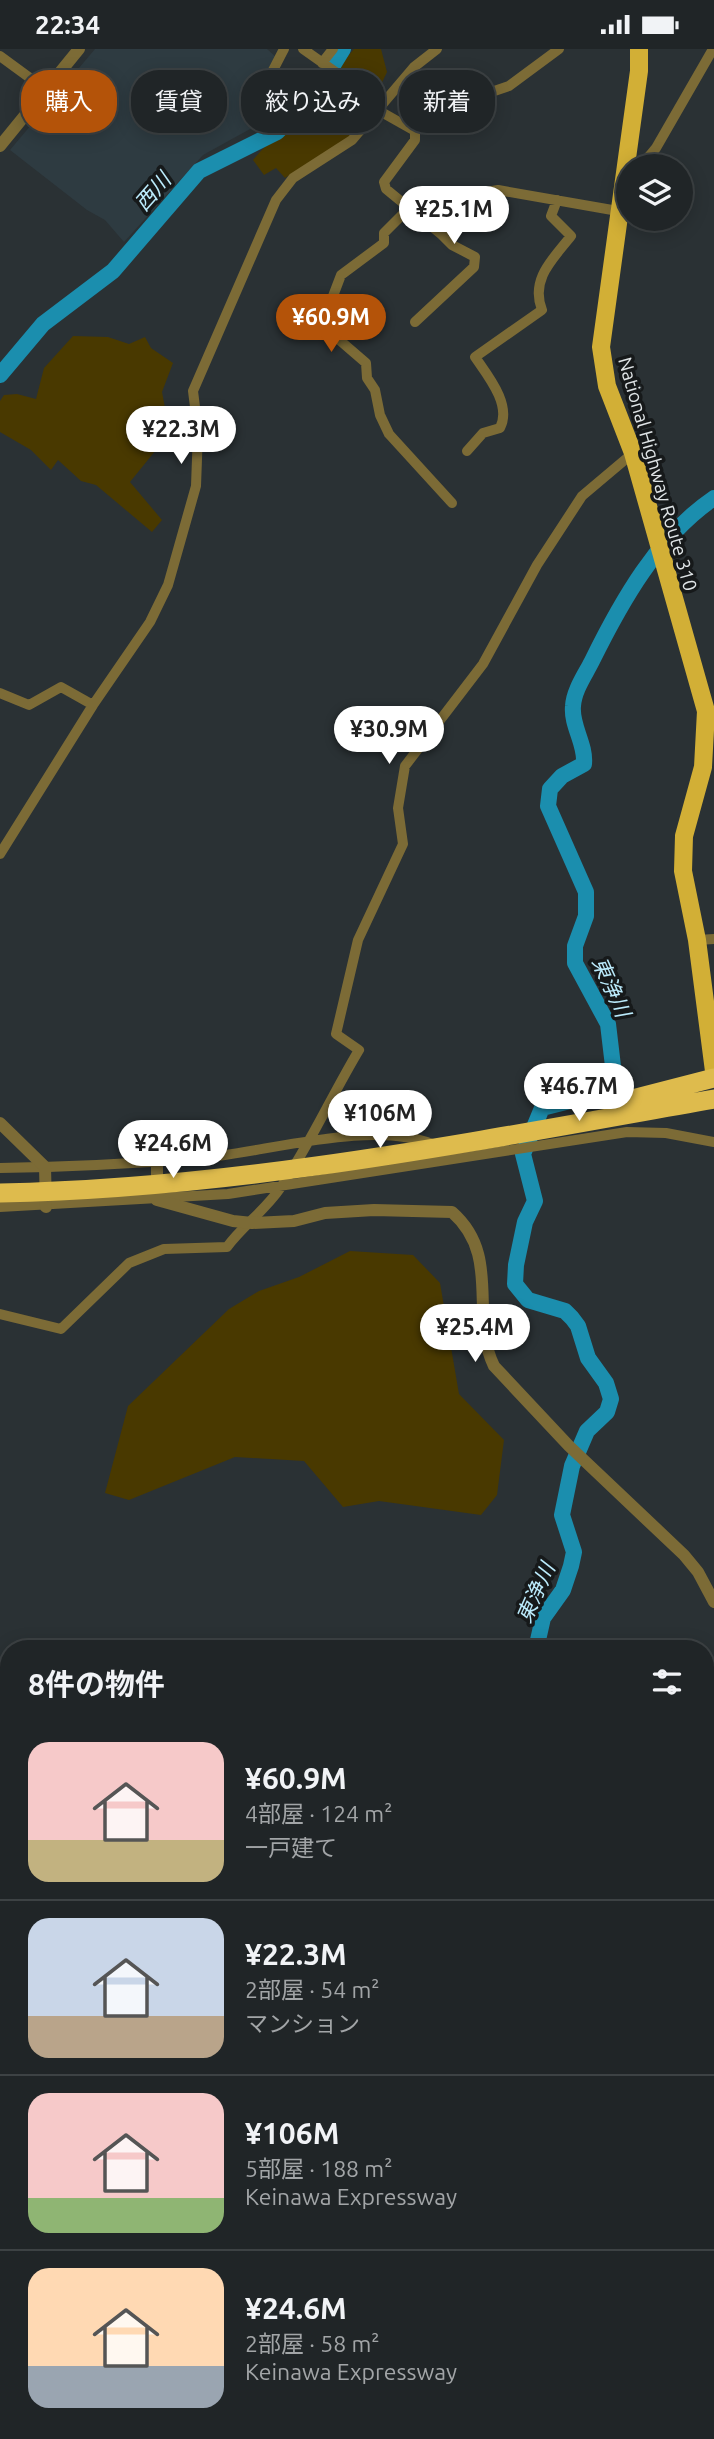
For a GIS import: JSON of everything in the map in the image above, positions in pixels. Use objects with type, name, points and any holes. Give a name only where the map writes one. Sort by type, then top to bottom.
[{"type":"highway","name":"National Highway Route 310","points":[[630,154],[639,49]]},
{"type":"highway","name":"National Highway Route 310","points":[[616,227],[601,347],[607,386],[633,453],[706,711],[704,767],[684,836],[683,871],[706,940],[714,1071]]},
{"type":"highway","points":[[527,1132],[558,1119],[714,1078]]},
{"type":"highway","points":[[0,1193],[83,1191],[268,1174],[379,1159],[650,1108],[714,1099]]},
{"type":"highway","points":[[650,1108],[684,1111],[714,1109]]},
{"type":"street","points":[[61,70],[79,49]]},
{"type":"street","points":[[273,70],[284,49]]},
{"type":"street","points":[[303,49],[332,70]]},
{"type":"street","points":[[323,64],[333,49]]},
{"type":"street","points":[[385,99],[414,67],[437,49]]},
{"type":"street","points":[[495,91],[509,86],[559,49]]},
{"type":"street","points":[[651,154],[713,49]]},
{"type":"street","points":[[0,56],[21,71]]},
{"type":"street","points":[[0,146],[21,119]]},
{"type":"street","points":[[0,855],[93,705],[150,622],[168,586],[195,486],[198,431],[193,391],[276,200],[293,178],[352,140],[357,133]]},
{"type":"street","points":[[415,133],[415,139],[384,182],[386,189],[452,246],[475,257],[474,267],[415,322]]},
{"type":"street","points":[[442,235],[486,192],[498,190],[616,211]]},
{"type":"street","points":[[467,451],[483,433],[500,428],[505,420],[502,403],[475,356],[542,310],[537,297],[540,276],[571,236],[551,216],[557,200]]},
{"type":"street","points":[[408,209],[384,233],[384,243],[341,275],[322,325],[366,363],[367,378],[375,390],[380,415],[389,434],[452,503]]},
{"type":"street","points":[[0,1314],[61,1329],[129,1263],[164,1249],[227,1247],[239,1230],[252,1223],[282,1186],[359,1050],[336,1034],[358,940],[403,844],[398,808],[405,767],[483,664],[537,565],[582,496],[633,453]]},
{"type":"street","points":[[0,693],[29,705],[61,687],[93,705]]},
{"type":"street","points":[[0,1123],[45,1167],[46,1207]]},
{"type":"street","points":[[0,1207],[157,1200],[282,1186],[627,1132],[666,1133],[714,1142]]},
{"type":"street","points":[[0,1168],[218,1157],[330,1138],[390,1135],[428,1142],[456,1157]]},
{"type":"street","points":[[157,1161],[157,1200]]},
{"type":"street","points":[[157,1200],[233,1221],[252,1223],[294,1221],[325,1213],[373,1210],[452,1212],[474,1237],[481,1261],[486,1350],[494,1366],[569,1446],[684,1555],[698,1572],[714,1602]]},
{"type":"shaded area","points":[[95,49],[267,49],[277,58],[271,70],[241,70],[243,133],[203,155],[124,242],[105,220],[87,210],[10,150],[24,133],[117,133],[117,70],[77,70]]},
{"type":"shaded area","points":[[354,49],[381,49],[387,72],[385,76],[385,70],[337,69]]},
{"type":"shaded area","points":[[283,133],[352,133],[285,178],[276,168],[264,175],[253,160]]},
{"type":"shaded area","points":[[73,336],[108,337],[129,344],[145,337],[151,348],[173,363],[162,392],[171,439],[160,445],[130,482],[162,520],[152,532],[96,485],[81,481],[58,460],[51,470],[31,450],[0,432],[0,401],[4,395],[17,394],[36,399],[44,368]]},
{"type":"shaded area","points":[[350,1251],[413,1255],[440,1283],[459,1394],[504,1440],[497,1495],[481,1515],[379,1501],[343,1507],[304,1461],[235,1457],[129,1500],[105,1493],[128,1406],[229,1309],[259,1291],[299,1277]]},
{"type":"waterway","name":"西川","points":[[0,375],[43,324],[113,271],[199,171],[277,132],[316,93],[343,49]]},
{"type":"waterway","name":"東浄川","points":[[538,1640],[543,1618],[563,1590],[574,1552],[562,1515],[572,1466],[587,1431],[607,1412],[611,1399],[606,1383],[588,1358],[578,1326],[572,1318],[565,1311],[528,1300],[515,1284],[525,1222],[535,1201],[523,1154],[542,1108],[598,1094],[615,1083],[608,1024],[575,963],[575,946],[586,916],[586,892],[548,806],[550,789],[562,776],[584,764],[583,749],[573,713],[575,694],[615,616],[658,551],[694,513],[714,498]]}]
